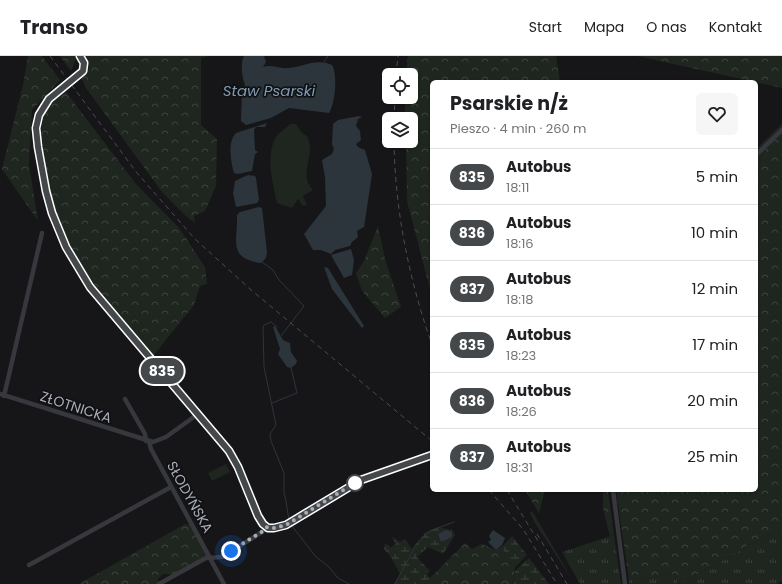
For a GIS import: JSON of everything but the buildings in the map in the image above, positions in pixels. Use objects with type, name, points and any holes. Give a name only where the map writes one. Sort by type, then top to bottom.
[{"type":"street","points":[[80,56],[84,63],[83,71],[49,99],[42,109],[37,124],[36,139],[52,213],[70,255],[85,280],[198,414],[235,461],[258,516],[267,527],[274,528],[286,525],[361,480],[430,455]]},
{"type":"street","points":[[758,153],[782,130]]},
{"type":"street","points":[[2,395],[42,233]]},
{"type":"street","name":"ZŁOTNICKA","points":[[2,395],[147,441]]},
{"type":"street","name":"ZŁOTNICKA","points":[[125,399],[147,441]]},
{"type":"street","points":[[147,441],[157,442],[163,440],[198,414]]},
{"type":"street","name":"SŁODYŃSKA","points":[[147,441],[171,487],[211,557],[224,584]]},
{"type":"street","points":[[29,565],[171,487]]},
{"type":"street","points":[[613,492],[625,584]]},
{"type":"street","points":[[159,584],[211,557],[222,557],[267,527]]},
{"type":"street","points":[[217,570],[222,557]]},
{"type":"green space","points":[[28,56],[42,56],[60,80],[32,110],[29,165],[38,221],[2,169],[23,85]]},
{"type":"green space","points":[[60,56],[77,56],[71,71]]},
{"type":"green space","points":[[84,56],[209,56],[201,58],[201,125],[217,139],[216,186],[205,211],[194,216],[195,223],[162,192],[86,88],[82,79],[89,68]]},
{"type":"green space","points":[[408,56],[556,56],[560,80],[430,80],[430,289],[407,201],[406,148],[418,148],[418,112],[405,112],[405,104],[418,104],[418,68],[407,68]]},
{"type":"green space","points":[[637,56],[782,56],[782,88],[758,83],[758,80],[746,80]]},
{"type":"green space","points":[[66,92],[136,184],[180,229],[205,267],[207,284],[200,286],[194,305],[153,356],[109,306],[93,285],[67,240],[50,196],[41,151],[41,131],[45,113],[54,101]]},
{"type":"green space","points":[[290,124],[296,124],[301,132],[308,137],[310,150],[307,180],[313,190],[303,196],[307,205],[303,206],[298,199],[292,208],[277,203],[270,161],[276,137]]},
{"type":"green space","points":[[782,124],[782,527],[761,540],[747,545],[744,549],[679,584],[676,574],[629,580],[616,492],[758,492],[758,147]]},
{"type":"green space","points":[[378,226],[385,259],[401,307],[385,318],[362,291],[356,273],[364,261]]},
{"type":"green space","points":[[226,464],[230,472],[212,481],[208,473]]},
{"type":"green space","points":[[526,492],[544,492],[539,513]]},
{"type":"green space","points":[[603,492],[608,492],[614,535],[610,537],[603,508]]},
{"type":"green space","points":[[532,511],[575,584],[535,523],[530,513]]},
{"type":"green space","points":[[185,524],[191,525],[209,555],[173,575],[163,574],[158,579],[158,584],[79,584]]},
{"type":"green space","points":[[438,527],[452,530],[455,535],[443,554],[428,547],[417,557],[430,571],[427,574],[430,578],[430,584],[394,584],[400,574],[391,557],[384,549],[385,543],[391,547],[396,544],[392,538],[393,537],[400,542],[405,539],[412,549],[426,532]]},
{"type":"green space","points":[[782,527],[782,581],[777,584],[679,584],[744,549],[747,545],[761,540]]},
{"type":"green space","points":[[614,535],[621,584],[580,584],[562,552]]},
{"type":"green space","points":[[512,536],[527,555],[515,567],[508,561],[502,547]]},
{"type":"green space","points":[[465,543],[472,549],[482,544],[496,550],[502,547],[508,561],[515,567],[512,584],[430,584],[430,578]]},
{"type":"green space","points":[[529,558],[549,584],[512,584],[515,571]]},
{"type":"green space","points":[[676,574],[678,584],[629,584],[629,580]]},
{"type":"water","name":"Staw Psarski","points":[[244,56],[264,56],[266,62],[263,67],[269,66],[288,68],[320,62],[332,65],[335,75],[335,89],[333,103],[329,113],[289,108],[271,118],[246,125],[241,121],[242,93],[245,85],[242,70]]},
{"type":"water","points":[[359,116],[362,117],[358,119],[356,126],[360,131],[361,140],[356,144],[358,147],[365,150],[372,174],[364,227],[357,231],[358,237],[350,246],[335,250],[331,254],[321,250],[313,250],[304,234],[326,206],[325,177],[322,160],[332,154],[334,149],[332,144],[333,124],[338,120]]},
{"type":"water","points":[[267,123],[265,127],[256,127],[254,130],[255,150],[258,152],[255,154],[252,171],[238,174],[234,173],[230,152],[233,137],[236,133]]},
{"type":"water","points":[[248,175],[255,176],[256,178],[259,200],[257,203],[236,207],[233,193],[235,181]]},
{"type":"water","points":[[259,207],[262,208],[267,252],[266,258],[261,263],[250,261],[243,257],[239,252],[236,240],[237,215],[240,212]]},
{"type":"water","points":[[351,249],[354,260],[352,275],[344,278],[331,255]]},
{"type":"water","points":[[324,267],[328,268],[364,326],[362,328],[332,289]]},
{"type":"water","points":[[275,326],[283,340],[290,343],[291,352],[297,361],[291,368],[287,367],[278,354],[280,349],[273,327]]},
{"type":"water","points":[[446,530],[452,532],[452,537],[441,542],[438,534]]},
{"type":"water","points":[[493,530],[505,538],[502,545],[496,550],[488,542],[491,540],[489,536]]},
{"type":"waterway","points":[[324,62],[328,56]]},
{"type":"waterway","points":[[262,262],[273,270],[279,280],[304,306],[281,336]]},
{"type":"waterway","points":[[277,327],[271,322],[264,325],[263,328],[264,367],[276,425],[270,434],[271,441],[284,473],[284,493],[289,520]]},
{"type":"waterway","points":[[272,403],[297,393],[291,368]]},
{"type":"waterway","points":[[395,584],[417,543],[430,531],[454,522]]},
{"type":"waterway","points":[[292,526],[316,557],[328,566],[338,578],[349,584]]},
{"type":"railway","points":[[50,56],[137,173],[195,239],[250,289],[430,439]]},
{"type":"railway","points":[[397,68],[398,56]]},
{"type":"railway","points":[[394,112],[395,104]]},
{"type":"railway","points":[[394,148],[400,219],[416,295],[430,339]]},
{"type":"railway","points":[[491,492],[523,529],[557,584]]},
{"type":"railway","points":[[508,492],[538,541]]},
{"type":"railway","points":[[537,534],[567,584]]},
{"type":"bus line","name":"835","points":[[80,56],[84,63],[83,71],[79,76],[56,92],[49,99],[38,117],[36,132],[46,191],[60,234],[70,255],[90,287],[229,451],[241,473],[258,516],[263,524],[268,528],[286,525],[361,480],[430,456]]},
{"type":"route","points":[[231,551],[267,527],[274,528],[286,525],[355,483]]}]
